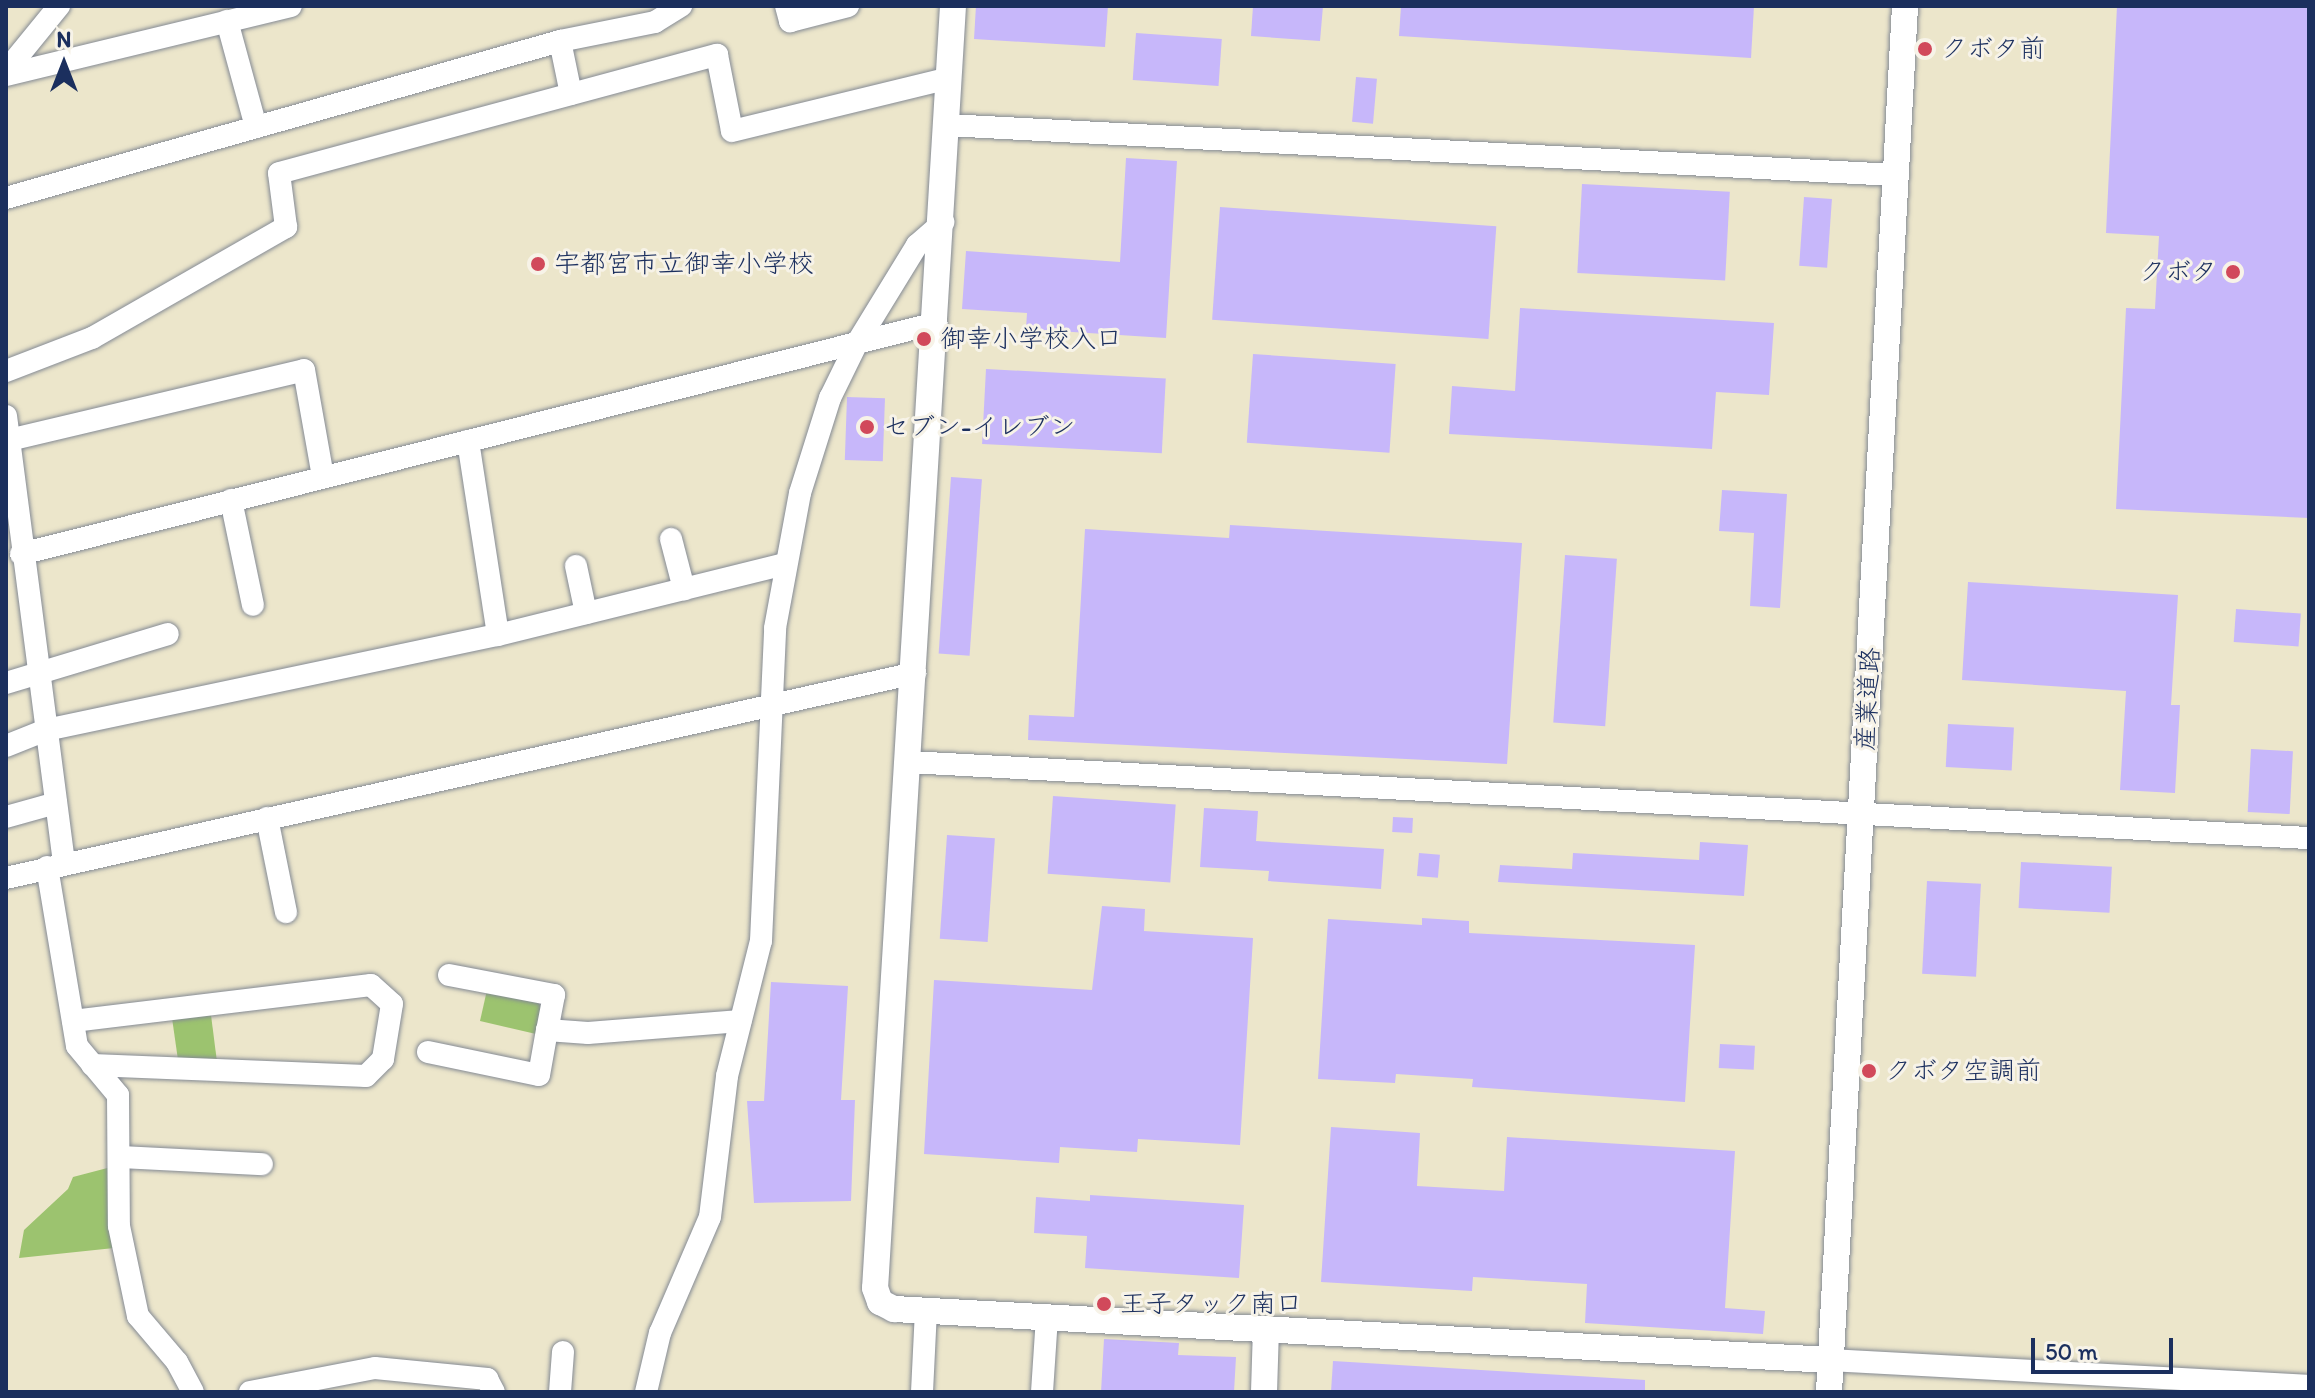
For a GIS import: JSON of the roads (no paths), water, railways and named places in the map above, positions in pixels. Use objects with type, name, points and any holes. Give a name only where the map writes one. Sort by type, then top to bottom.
[{"type":"street","points":[[6,73],[59,6]]},
{"type":"street","points":[[6,73],[291,6]]},
{"type":"street","points":[[6,198],[560,41],[655,22],[681,6]]},
{"type":"street","points":[[786,6],[790,21],[848,6]]},
{"type":"street","points":[[953,6],[943,222],[875,1288],[887,1307],[2309,1386]]},
{"type":"street","name":"産業道路","points":[[1829,1392],[1905,6]]},
{"type":"street","points":[[227,21],[256,127]]},
{"type":"street","points":[[560,41],[571,94]]},
{"type":"street","points":[[6,371],[92,338],[286,227],[279,173],[717,55],[732,131],[949,78]]},
{"type":"street","points":[[947,125],[1896,175]]},
{"type":"street","points":[[646,1392],[660,1333],[710,1217],[727,1076],[761,941],[771,705],[784,564],[830,398],[857,343],[917,245],[943,222]]},
{"type":"street","points":[[21,554],[936,323]]},
{"type":"street","points":[[8,447],[304,370],[323,477]]},
{"type":"street","points":[[6,416],[21,554],[56,803],[56,865],[77,1046],[118,1095],[122,1157],[119,1226],[138,1316],[177,1362],[193,1392]]},
{"type":"street","points":[[468,441],[498,635]]},
{"type":"street","points":[[231,500],[253,605]]},
{"type":"street","points":[[671,539],[684,589]]},
{"type":"street","points":[[6,746],[46,730],[498,635],[784,564]]},
{"type":"street","points":[[576,566],[586,613]]},
{"type":"street","points":[[6,683],[168,634]]},
{"type":"street","points":[[6,878],[915,673]]},
{"type":"street","points":[[909,762],[2309,838]]},
{"type":"street","points":[[6,817],[56,803]]},
{"type":"street","points":[[267,818],[286,912]]},
{"type":"street","points":[[428,1052],[539,1075],[554,995],[449,975]]},
{"type":"street","points":[[73,1021],[371,985],[392,1004],[383,1059],[366,1076],[92,1065]]},
{"type":"street","points":[[547,1030],[588,1033],[741,1021]]},
{"type":"street","points":[[122,1157],[262,1164]]},
{"type":"street","points":[[922,1392],[926,1310]]},
{"type":"street","points":[[1042,1392],[1047,1317]]},
{"type":"street","points":[[1264,1392],[1266,1329]]},
{"type":"street","points":[[560,1392],[563,1352]]},
{"type":"street","points":[[250,1392],[327,1384],[375,1368],[447,1372],[487,1379],[494,1392]]},
{"type":"place","name":"クボタ前","points":[[1925,49]]},
{"type":"place","name":"宇都宮市立御幸小学校","points":[[538,264]]},
{"type":"place","name":"クボタ","points":[[2233,272]]},
{"type":"place","name":"御幸小学校入口","points":[[924,339]]},
{"type":"place","name":"セブン-イレブン","points":[[867,427]]},
{"type":"place","name":"クボタ空調前","points":[[1869,1071]]},
{"type":"place","name":"王子タック南口","points":[[1104,1304]]}]
